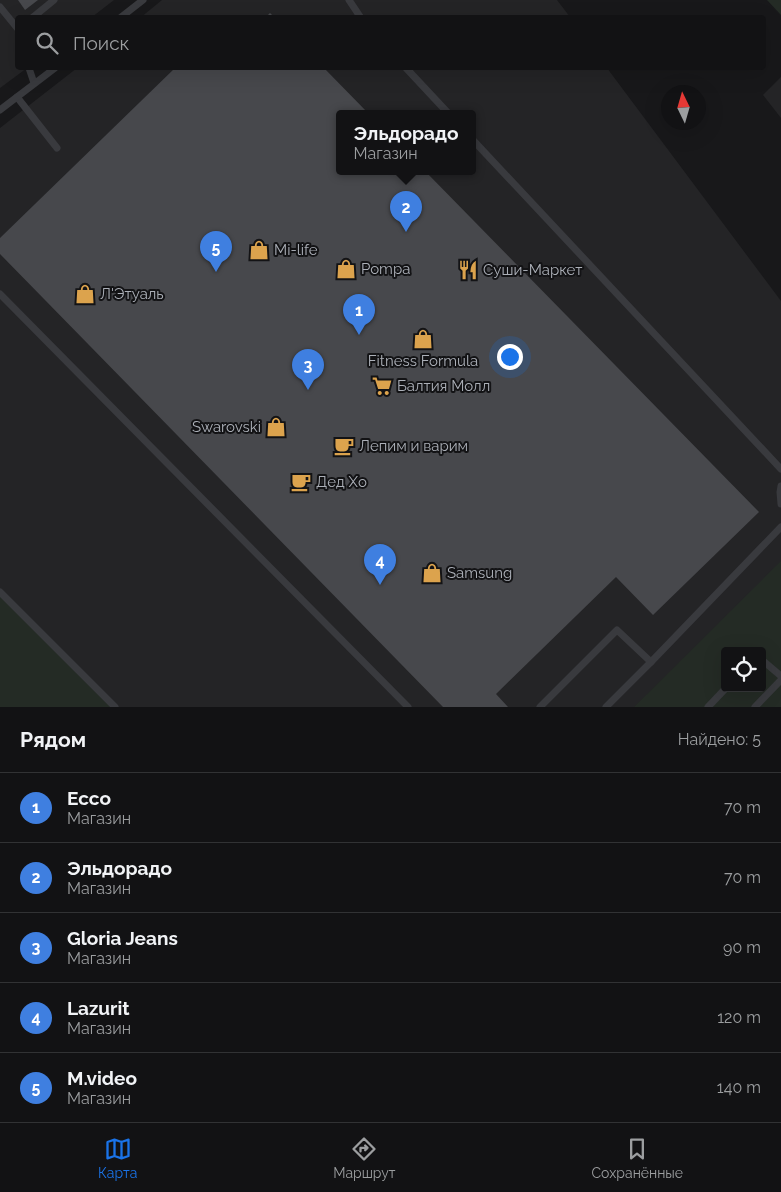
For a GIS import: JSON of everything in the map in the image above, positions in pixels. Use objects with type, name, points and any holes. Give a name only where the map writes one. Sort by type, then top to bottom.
[{"type":"lane","points":[[36,15],[54,0]]},
{"type":"lane","points":[[124,15],[143,0]]},
{"type":"lane","points":[[349,0],[359,15]]},
{"type":"lane","points":[[0,7],[15,26]]},
{"type":"lane","points":[[31,70],[34,83]]},
{"type":"lane","points":[[0,110],[52,70]]},
{"type":"lane","points":[[408,70],[445,110]]},
{"type":"lane","points":[[17,97],[57,148]]},
{"type":"lane","points":[[476,143],[781,469]]},
{"type":"lane","points":[[0,294],[408,707]]},
{"type":"lane","points":[[781,486],[781,504]]},
{"type":"lane","points":[[606,707],[781,527]]},
{"type":"lane","points":[[0,592],[116,707]]},
{"type":"lane","points":[[540,707],[617,630],[651,662]]},
{"type":"lane","points":[[766,663],[781,676]]},
{"type":"lane","points":[[755,707],[781,680]]},
{"type":"lane","points":[[708,707],[722,692]]},
{"type":"shaded area","points":[[0,0],[114,0],[95,15],[15,15],[15,70],[24,70],[0,88]]},
{"type":"shaded area","points":[[162,0],[557,0],[568,15],[144,15]]},
{"type":"shaded area","points":[[767,0],[781,0],[781,15]]},
{"type":"shaded area","points":[[74,70],[608,70],[781,301],[781,707],[0,707],[0,128]]},
{"type":"shaded area","points":[[781,77],[781,118],[763,95]]},
{"type":"shaded area","points":[[781,561],[781,707],[634,707]]},
{"type":"shaded area","points":[[0,593],[114,707],[0,707]]},
{"type":"building","points":[[18,0],[38,0],[25,10]]},
{"type":"building","name":"Балтия Молл","points":[[173,70],[326,70],[365,110],[336,110],[336,175],[429,175],[759,512],[653,615],[616,577],[496,694],[508,707],[443,707],[0,254],[0,238]]},
{"type":"place","name":"Эльдорадо","points":[[406,232]]},
{"type":"place","name":"Mi-life","points":[[259,250]]},
{"type":"place","name":"Pompa","points":[[346,269]]},
{"type":"place","name":"Суши-Маркет","points":[[468,270]]},
{"type":"place","name":"M.video","points":[[216,272]]},
{"type":"place","name":"Л'Этуаль","points":[[85,294]]},
{"type":"place","name":"Ecco","points":[[359,335]]},
{"type":"place","name":"Fitness Formula","points":[[423,339]]},
{"type":"place","name":"Балтия Молл","points":[[382,386]]},
{"type":"place","name":"Gloria Jeans","points":[[308,390]]},
{"type":"place","name":"Swarovski","points":[[276,427]]},
{"type":"place","name":"Лепим и варим","points":[[344,446]]},
{"type":"place","name":"Дед Хо","points":[[301,482]]},
{"type":"place","name":"Samsung","points":[[432,573]]},
{"type":"place","name":"Lazurit","points":[[380,585]]}]
